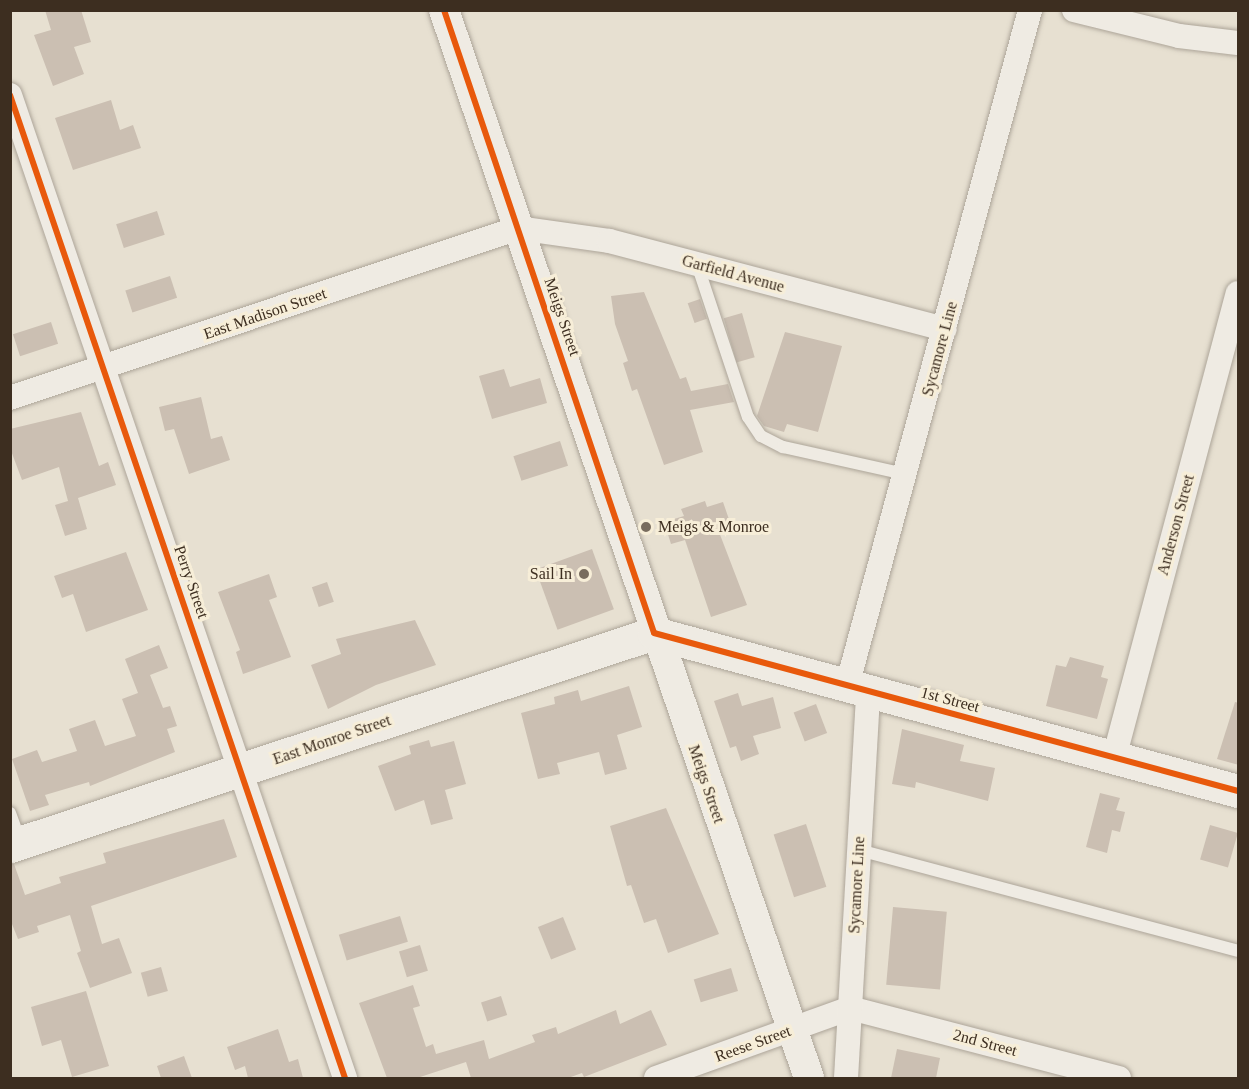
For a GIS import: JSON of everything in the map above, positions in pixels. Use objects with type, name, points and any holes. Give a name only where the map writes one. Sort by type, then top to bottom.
[{"type":"main road","name":"1st Street","points":[[654,633],[1239,791]]},
{"type":"main road","name":"East Monroe Street","points":[[14,834],[242,771],[654,633]]},
{"type":"street","name":"Meigs Street","points":[[444,10],[654,633],[808,1078]]},
{"type":"street","name":"Sycamore Line","points":[[846,1078],[859,850],[857,689],[905,474],[1030,10]]},
{"type":"street","points":[[1074,10],[1179,36],[1239,44]]},
{"type":"street","name":"Perry Street","points":[[10,94],[345,1078]]},
{"type":"street","name":"Garfield Avenue","points":[[518,228],[609,241],[945,329]]},
{"type":"street","name":"East Madison Street","points":[[10,398],[518,228]]},
{"type":"street","name":"Anderson Street","points":[[1114,758],[1239,293]]},
{"type":"street","name":"Reese Street","points":[[656,1078],[850,1008]]},
{"type":"street","name":"2nd Street","points":[[850,1008],[1119,1078]]},
{"type":"lane","points":[[697,264],[748,417],[760,436],[783,447],[905,474]]},
{"type":"lane","points":[[859,850],[1239,951]]},
{"type":"building","points":[[45,10],[81,10],[91,42],[74,47],[84,74],[53,86],[34,35],[51,30]]},
{"type":"building","points":[[111,100],[120,130],[133,125],[141,148],[73,170],[55,118]]},
{"type":"building","points":[[157,211],[165,235],[124,248],[116,224]]},
{"type":"building","points":[[170,276],[177,298],[132,312],[125,291]]},
{"type":"building","points":[[644,292],[680,379],[686,377],[691,391],[728,384],[734,402],[690,410],[703,452],[664,465],[637,389],[632,391],[623,363],[628,361],[615,324],[611,296]]},
{"type":"building","points":[[700,299],[707,319],[695,323],[688,303]]},
{"type":"building","points":[[742,313],[755,357],[736,362],[724,318]]},
{"type":"building","points":[[51,322],[58,344],[20,356],[13,334]]},
{"type":"building","points":[[785,332],[842,346],[818,432],[787,424],[784,432],[764,426],[757,416]]},
{"type":"building","points":[[504,369],[510,387],[540,378],[547,403],[492,419],[479,376]]},
{"type":"building","points":[[201,397],[211,439],[222,436],[230,460],[189,474],[174,429],[165,431],[159,407]]},
{"type":"building","points":[[81,412],[99,466],[108,462],[116,485],[78,498],[87,529],[65,536],[55,505],[68,501],[59,467],[22,480],[10,448],[10,429]]},
{"type":"building","points":[[560,441],[568,466],[521,481],[513,456]]},
{"type":"building","points":[[705,501],[707,507],[723,502],[732,528],[719,532],[747,605],[711,617],[685,540],[671,544],[664,522],[684,516],[681,509]]},
{"type":"building","points":[[592,549],[614,609],[558,630],[536,570]]},
{"type":"building","points":[[126,552],[148,610],[86,632],[73,594],[62,598],[54,576]]},
{"type":"building","points":[[269,574],[277,597],[269,600],[291,657],[243,674],[236,652],[240,650],[218,592]]},
{"type":"building","points":[[327,582],[334,602],[319,607],[312,587]]},
{"type":"building","points":[[415,620],[436,665],[376,685],[328,709],[311,665],[341,654],[336,639]]},
{"type":"building","points":[[159,645],[168,668],[150,675],[163,708],[170,706],[177,726],[167,729],[175,752],[90,786],[89,782],[45,795],[49,805],[30,811],[12,759],[37,750],[42,762],[77,751],[69,729],[95,720],[105,746],[136,736],[122,699],[138,693],[125,659]]},
{"type":"building","points":[[1070,657],[1104,666],[1101,677],[1108,679],[1097,719],[1046,706],[1056,665],[1066,667]]},
{"type":"building","points":[[629,686],[642,727],[617,735],[627,769],[605,775],[599,752],[557,763],[560,774],[538,779],[521,713],[555,704],[554,697],[578,690],[581,701]]},
{"type":"building","points":[[738,693],[742,706],[773,697],[781,728],[753,736],[759,754],[741,761],[736,746],[730,748],[714,701]]},
{"type":"building","points":[[1235,702],[1239,703],[1239,765],[1217,759]]},
{"type":"building","points":[[816,704],[827,733],[805,742],[794,713]]},
{"type":"building","points":[[902,729],[964,745],[960,761],[995,768],[988,801],[916,782],[915,788],[892,784]]},
{"type":"building","points":[[429,740],[431,747],[454,741],[466,784],[445,790],[453,819],[431,825],[424,800],[395,811],[378,766],[411,754],[409,746]]},
{"type":"building","points":[[1100,793],[1120,798],[1116,810],[1125,812],[1120,832],[1112,830],[1107,853],[1086,847]]},
{"type":"building","points":[[666,808],[719,934],[668,953],[656,919],[644,923],[631,885],[627,886],[610,826]]},
{"type":"building","points":[[224,819],[237,857],[91,906],[102,944],[119,938],[132,973],[90,988],[77,953],[81,951],[70,915],[37,926],[39,932],[18,939],[10,919],[10,864],[14,864],[25,895],[61,883],[59,877],[106,863],[103,853]]},
{"type":"building","points":[[806,824],[826,887],[794,897],[774,835]]},
{"type":"building","points":[[1210,825],[1238,833],[1228,868],[1200,860]]},
{"type":"building","points":[[893,907],[947,912],[940,989],[886,985]]},
{"type":"building","points":[[400,916],[408,942],[347,961],[339,935]]},
{"type":"building","points":[[563,917],[576,949],[551,960],[538,927]]},
{"type":"building","points":[[420,945],[428,971],[407,977],[399,951]]},
{"type":"building","points":[[161,967],[168,991],[148,997],[141,973]]},
{"type":"building","points":[[731,968],[738,991],[701,1002],[694,979]]},
{"type":"building","points":[[413,985],[420,1006],[413,1008],[426,1047],[433,1044],[436,1054],[484,1040],[489,1059],[535,1042],[532,1035],[556,1027],[558,1034],[616,1010],[620,1024],[651,1010],[667,1045],[584,1077],[582,1073],[568,1078],[471,1078],[466,1062],[417,1078],[387,1078],[359,1003]]},
{"type":"building","points":[[86,991],[109,1066],[72,1077],[61,1040],[42,1046],[31,1007]]},
{"type":"building","points":[[501,996],[507,1015],[487,1022],[481,1002]]},
{"type":"building","points":[[278,1029],[289,1062],[298,1059],[303,1078],[248,1078],[245,1066],[235,1070],[227,1047]]},
{"type":"building","points":[[897,1049],[940,1058],[936,1078],[891,1078]]},
{"type":"building","points":[[184,1056],[192,1078],[161,1078],[157,1066]]},
{"type":"cycle path","points":[[444,10],[654,633],[1238,791]]},
{"type":"cycle path","points":[[10,95],[345,1078]]},
{"type":"place","name":"Meigs & Monroe","points":[[646,527]]},
{"type":"place","name":"Sail In","points":[[584,574]]}]
